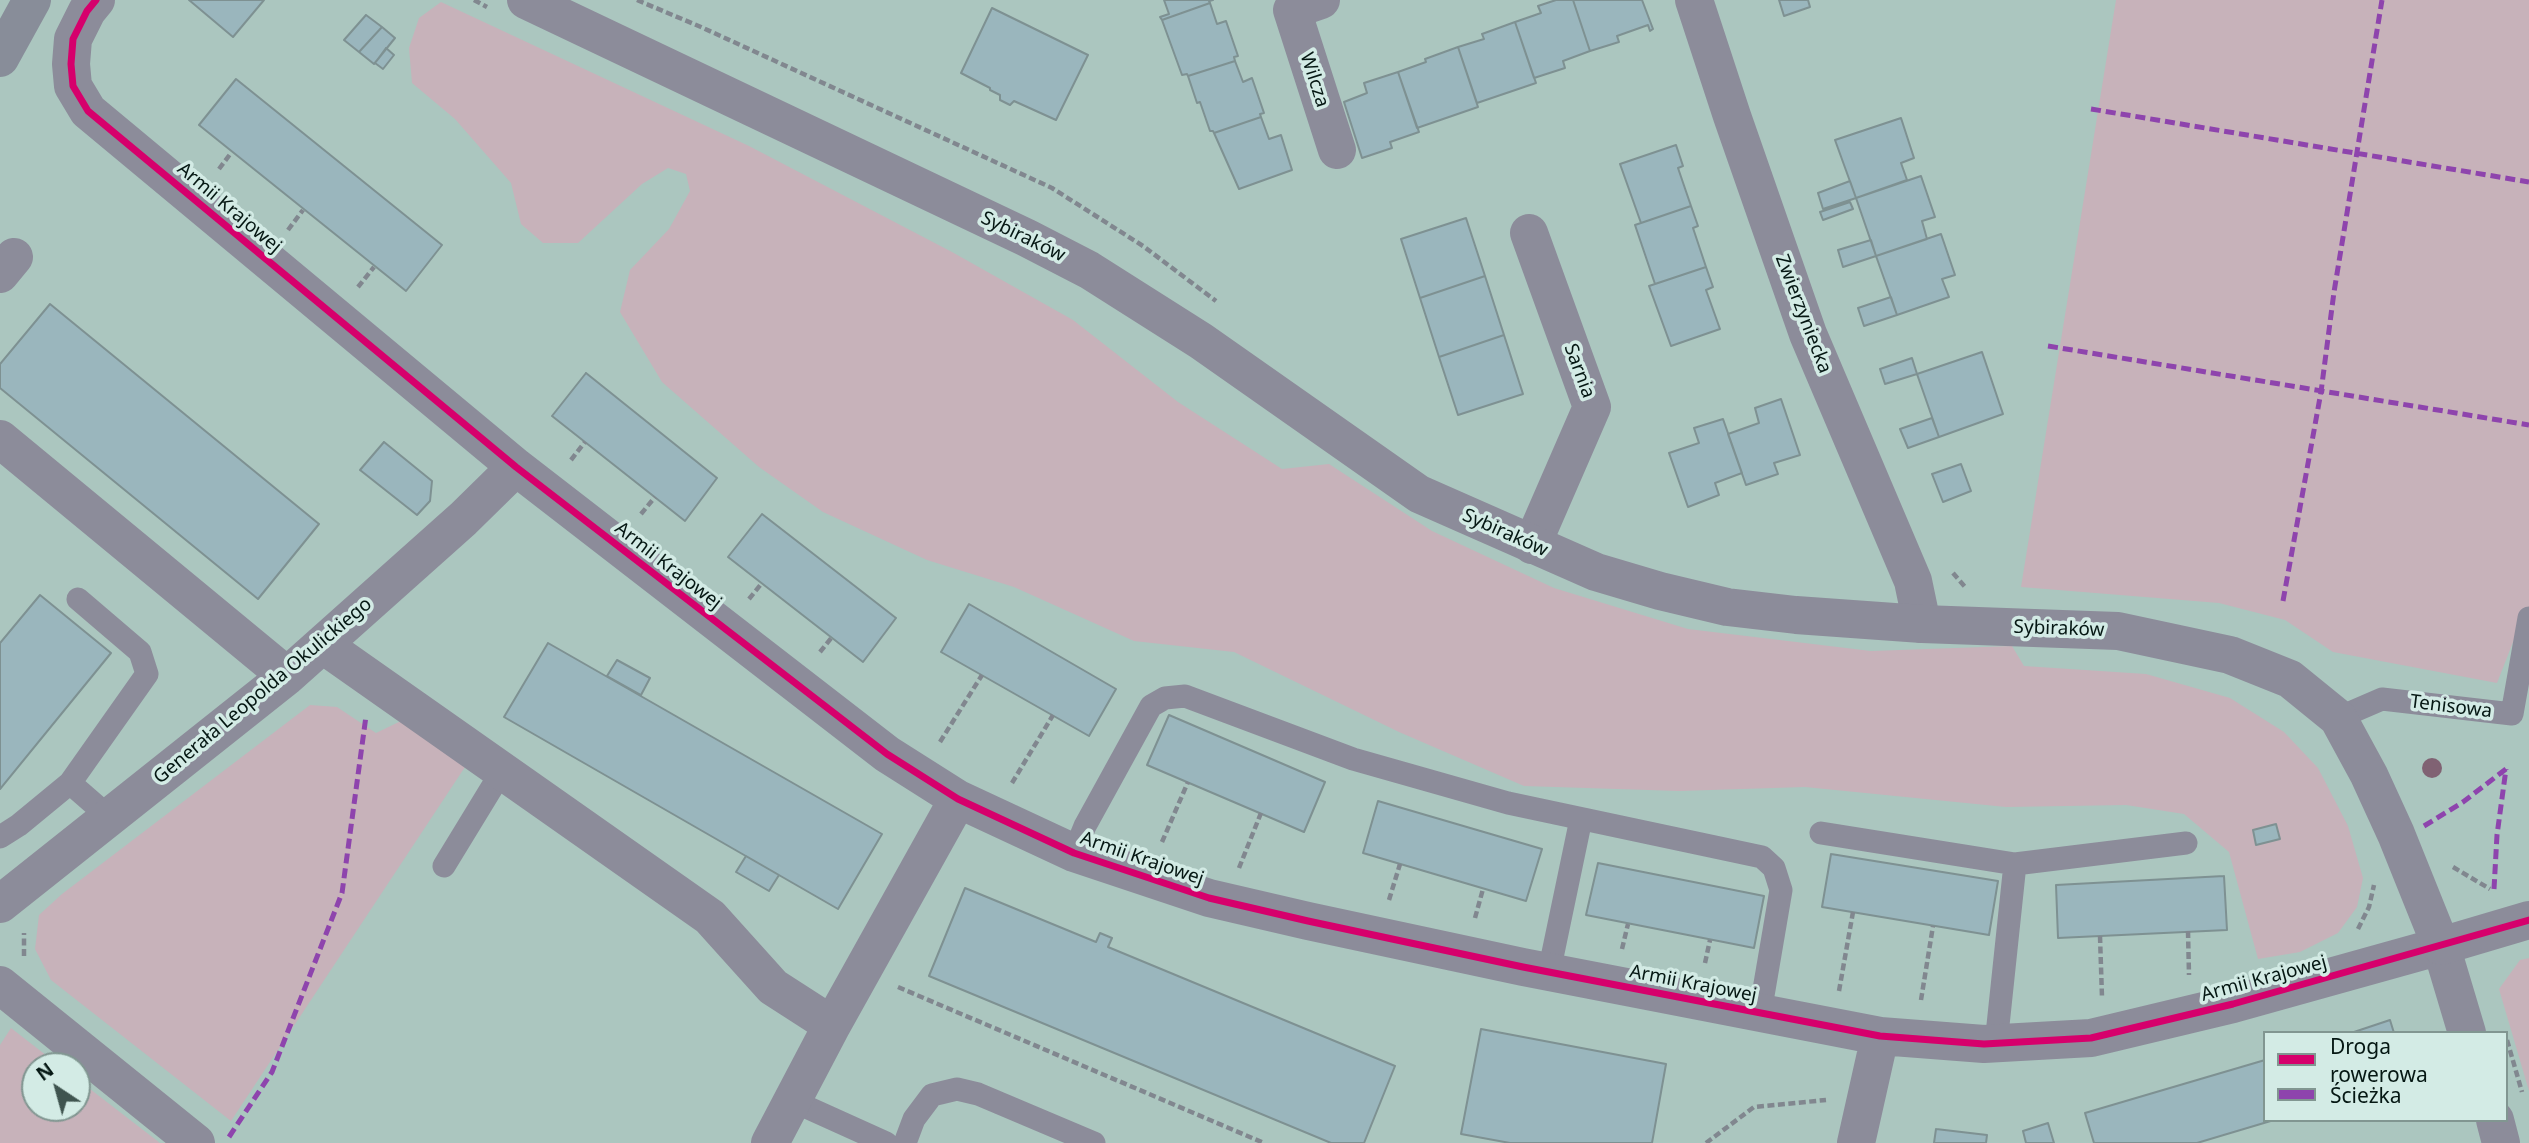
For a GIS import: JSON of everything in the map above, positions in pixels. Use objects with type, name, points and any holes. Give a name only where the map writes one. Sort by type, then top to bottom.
[{"type":"main road","points":[[0,58],[32,0]]},
{"type":"street","name":"Armii Krajowej","points":[[96,0],[87,11],[73,39],[71,64],[73,86],[88,111],[516,467],[887,754],[958,799],[1074,853],[1209,898],[1308,922],[1549,972],[1880,1036],[1996,1044],[2091,1038],[2233,1004],[2529,920]]},
{"type":"street","name":"Sybiraków","points":[[526,0],[1089,270],[1200,341],[1419,494],[1595,572],[1727,607],[1922,624],[2118,631],[2230,654],[2290,679],[2338,718],[2370,775],[2441,946],[2466,1031]]},
{"type":"street","name":"Zwierzyniecka","points":[[1694,0],[1808,334],[1913,581],[1922,624]]},
{"type":"street","name":"Wilcza","points":[[1300,3],[1337,150]]},
{"type":"street","name":"Sarnia","points":[[1529,233],[1592,407],[1532,545]]},
{"type":"street","points":[[0,439],[287,676]]},
{"type":"street","name":"Generała Leopolda Okulickiego","points":[[12,917],[109,817],[287,676],[470,513],[516,467]]},
{"type":"street","points":[[323,645],[710,917],[773,988],[832,1025]]},
{"type":"street","points":[[770,1143],[832,1025],[958,799]]},
{"type":"street","points":[[14,976],[196,1143]]},
{"type":"street","points":[[1856,1143],[1880,1036]]},
{"type":"street","points":[[2501,1143],[2507,1122]]},
{"type":"lane","points":[[0,837],[19,825],[70,783],[147,674],[140,652],[78,599]]},
{"type":"lane","name":"Tenisowa","points":[[2338,718],[2382,699],[2512,714],[2529,618]]},
{"type":"lane","points":[[1074,853],[1085,826],[1150,706],[1165,698],[1185,696],[1353,759],[1507,803],[1762,857],[1774,868],[1781,890],[1760,1013]]},
{"type":"lane","points":[[444,866],[502,771]]},
{"type":"lane","points":[[70,783],[109,817]]},
{"type":"lane","points":[[1549,972],[1581,819]]},
{"type":"lane","points":[[1821,833],[2015,864],[2186,844]]},
{"type":"lane","points":[[1996,1044],[2015,864]]},
{"type":"lane","points":[[905,1143],[914,1119],[932,1095],[957,1089],[978,1094],[1094,1143]]},
{"type":"lane","points":[[793,1101],[887,1143]]},
{"type":"path","points":[[637,0],[1052,188],[1143,246],[1226,309]]},
{"type":"path","points":[[357,288],[374,267]]},
{"type":"path","points":[[569,461],[585,442]]},
{"type":"path","points":[[639,516],[655,497]]},
{"type":"path","points":[[936,749],[982,675]]},
{"type":"path","points":[[1006,793],[1053,715]]},
{"type":"path","points":[[1157,853],[1188,782]]},
{"type":"path","points":[[1235,878],[1261,813]]},
{"type":"path","points":[[2448,861],[2457,871],[2486,888],[2494,889]]},
{"type":"path","points":[[1386,911],[1400,864]]},
{"type":"path","points":[[1472,929],[1483,889]]},
{"type":"path","points":[[1839,992],[1853,912]]},
{"type":"path","points":[[12,917],[24,956],[14,976]]},
{"type":"path","points":[[1620,960],[1628,923]]},
{"type":"path","points":[[1920,1005],[1933,926]]},
{"type":"path","points":[[2188,932],[2189,981]]},
{"type":"path","points":[[2100,936],[2103,999]]},
{"type":"path","points":[[1704,965],[1710,940]]},
{"type":"path","points":[[902,975],[895,986],[1264,1143]]},
{"type":"path","points":[[2508,1075],[2510,1111]]},
{"type":"path","points":[[1706,1143],[1754,1107],[1807,1100],[1864,1099]]},
{"type":"shaded area","points":[[2116,0],[2529,0],[2529,633],[2517,632],[2497,683],[2333,652],[2285,620],[2219,603],[2021,587]]},
{"type":"shaded area","points":[[441,2],[749,146],[952,252],[1073,320],[1178,402],[1282,469],[1329,464],[1432,531],[1554,588],[1688,629],[1871,651],[2012,646],[2024,666],[2146,674],[2230,698],[2284,732],[2318,768],[2348,826],[2363,878],[2357,907],[2338,933],[2300,952],[2258,959],[2229,852],[2184,814],[2126,805],[2006,807],[1805,787],[1679,791],[1524,786],[1399,732],[1234,652],[1134,641],[1014,587],[927,560],[823,512],[759,467],[662,382],[620,312],[630,270],[669,229],[690,191],[686,174],[668,168],[642,184],[578,243],[543,243],[521,224],[511,183],[455,119],[412,83],[409,48],[419,18]]},
{"type":"shaded area","points":[[310,705],[337,707],[376,733],[403,720],[465,767],[231,1121],[51,980],[35,949],[39,915],[62,894]]},
{"type":"shaded area","points":[[2529,958],[2529,1091],[2499,989],[2520,960]]},
{"type":"shaded area","points":[[11,1028],[42,1052],[21,1052],[21,1122],[91,1122],[91,1090],[160,1143],[0,1143],[0,1045]]},
{"type":"building","points":[[189,0],[264,0],[233,37]]},
{"type":"building","points":[[1164,0],[1213,0],[1162,20],[1160,17],[1169,14]]},
{"type":"building","points":[[1556,0],[1573,0],[1590,51],[1563,61],[1565,68],[1534,78],[1515,22],[1541,13],[1538,6]]},
{"type":"building","points":[[1573,0],[1642,0],[1653,29],[1650,31],[1648,25],[1617,36],[1619,42],[1590,51]]},
{"type":"building","points":[[1779,0],[1808,0],[1810,7],[1784,16]]},
{"type":"building","points":[[1210,3],[1217,24],[1226,21],[1238,56],[1234,57],[1235,61],[1188,76],[1182,75],[1162,20]]},
{"type":"building","points":[[992,8],[1088,55],[1056,120],[1014,101],[1010,105],[1000,100],[1000,95],[990,88],[961,73]]},
{"type":"building","points":[[366,15],[382,27],[359,52],[344,40]]},
{"type":"building","points":[[1515,22],[1536,83],[1477,103],[1458,47],[1484,39],[1482,34]]},
{"type":"building","points":[[382,27],[395,38],[374,64],[359,52]]},
{"type":"building","points":[[1458,47],[1478,107],[1417,128],[1398,72]]},
{"type":"building","points":[[386,48],[394,55],[383,69],[375,63]]},
{"type":"building","points":[[1235,61],[1243,82],[1252,78],[1264,113],[1260,114],[1261,117],[1214,133],[1210,131],[1200,102],[1197,103],[1188,76]]},
{"type":"building","points":[[1398,72],[1419,132],[1390,142],[1392,148],[1362,158],[1344,102],[1367,93],[1364,83]]},
{"type":"building","points":[[236,79],[442,245],[406,291],[199,125]]},
{"type":"building","points":[[1261,117],[1269,139],[1281,135],[1292,170],[1239,189],[1214,133]]},
{"type":"building","points":[[1901,118],[1914,158],[1901,163],[1907,180],[1856,198],[1835,140]]},
{"type":"building","points":[[1676,145],[1683,166],[1678,168],[1691,206],[1641,223],[1620,164]]},
{"type":"building","points":[[1921,176],[1935,217],[1922,221],[1927,239],[1876,256],[1856,198]]},
{"type":"building","points":[[1850,181],[1856,198],[1823,209],[1818,193]]},
{"type":"building","points":[[1850,202],[1853,209],[1823,220],[1820,212]]},
{"type":"building","points":[[1691,206],[1698,226],[1693,228],[1706,267],[1655,284],[1635,225]]},
{"type":"building","points":[[1466,218],[1485,276],[1420,298],[1401,239]]},
{"type":"building","points":[[1941,234],[1955,275],[1942,279],[1949,297],[1897,315],[1876,256]]},
{"type":"building","points":[[1871,240],[1876,256],[1843,267],[1838,250]]},
{"type":"building","points":[[1706,267],[1713,287],[1706,290],[1720,329],[1671,346],[1649,286]]},
{"type":"building","points":[[1485,276],[1504,335],[1439,357],[1420,298]]},
{"type":"building","points":[[1891,297],[1897,315],[1864,326],[1858,308]]},
{"type":"building","points":[[50,304],[319,524],[258,599],[0,388],[0,364]]},
{"type":"building","points":[[1504,335],[1523,394],[1458,415],[1439,357]]},
{"type":"building","points":[[1982,352],[2003,414],[1939,437],[1917,374]]},
{"type":"building","points":[[1912,358],[1917,374],[1885,384],[1880,369]]},
{"type":"building","points":[[586,373],[717,478],[685,521],[552,416]]},
{"type":"building","points":[[1781,399],[1800,455],[1774,463],[1778,474],[1746,485],[1728,434],[1759,423],[1755,408]]},
{"type":"building","points":[[1932,418],[1939,437],[1908,448],[1900,429]]},
{"type":"building","points":[[1723,419],[1742,473],[1715,483],[1719,495],[1688,507],[1669,453],[1699,443],[1694,428]]},
{"type":"building","points":[[384,442],[432,481],[430,501],[417,515],[360,470]]},
{"type":"building","points":[[1961,464],[1971,491],[1943,502],[1932,474]]},
{"type":"building","points":[[762,514],[896,618],[863,662],[728,557]]},
{"type":"building","points":[[40,595],[111,653],[0,789],[0,643]]},
{"type":"building","points":[[969,604],[1116,689],[1089,736],[941,652]]},
{"type":"building","points":[[548,643],[882,834],[838,909],[504,717]]},
{"type":"building","points":[[617,660],[650,678],[641,695],[607,676]]},
{"type":"building","points":[[1169,715],[1325,782],[1304,832],[1147,765]]},
{"type":"building","points":[[1378,801],[1542,849],[1526,901],[1363,853]]},
{"type":"building","points":[[2276,824],[2280,839],[2256,845],[2253,830]]},
{"type":"building","points":[[1831,854],[1998,881],[1989,935],[1822,907]]},
{"type":"building","points":[[746,856],[779,875],[769,891],[736,872]]},
{"type":"building","points":[[1598,863],[1764,896],[1754,948],[1586,915]]},
{"type":"building","points":[[2224,876],[2227,930],[2058,938],[2056,885]]},
{"type":"building","points":[[965,888],[1096,942],[1100,933],[1112,938],[1108,947],[1395,1066],[1364,1143],[1331,1143],[929,976]]},
{"type":"building","points":[[2390,1020],[2393,1031],[2357,1031]]},
{"type":"building","points":[[1481,1029],[1666,1064],[1652,1143],[1510,1143],[1461,1134]]},
{"type":"building","points":[[2263,1061],[2263,1122],[2267,1122],[2197,1143],[2094,1143],[2085,1113]]},
{"type":"building","points":[[2048,1123],[2054,1143],[2026,1143],[2023,1131]]},
{"type":"building","points":[[1936,1129],[1987,1135],[1986,1143],[1934,1143]]},
{"type":"marked path","points":[[2283,601],[2321,392],[2334,292],[2382,0]]},
{"type":"marked path","points":[[2091,109],[2529,182]]},
{"type":"marked path","points":[[2048,346],[2529,425]]},
{"type":"marked path","points":[[229,1137],[272,1072],[342,893],[366,716]]},
{"type":"marked path","points":[[2424,826],[2463,802],[2506,769]]},
{"type":"marked path","points":[[2494,889],[2497,835],[2506,769]]},
{"type":"cycle path","points":[[96,0],[87,11],[73,39],[71,64],[73,86],[88,111],[516,467],[887,754],[958,799],[1074,853],[1209,898],[1523,967],[1880,1036],[1984,1044],[2091,1038],[2233,1004],[2529,920]]}]
